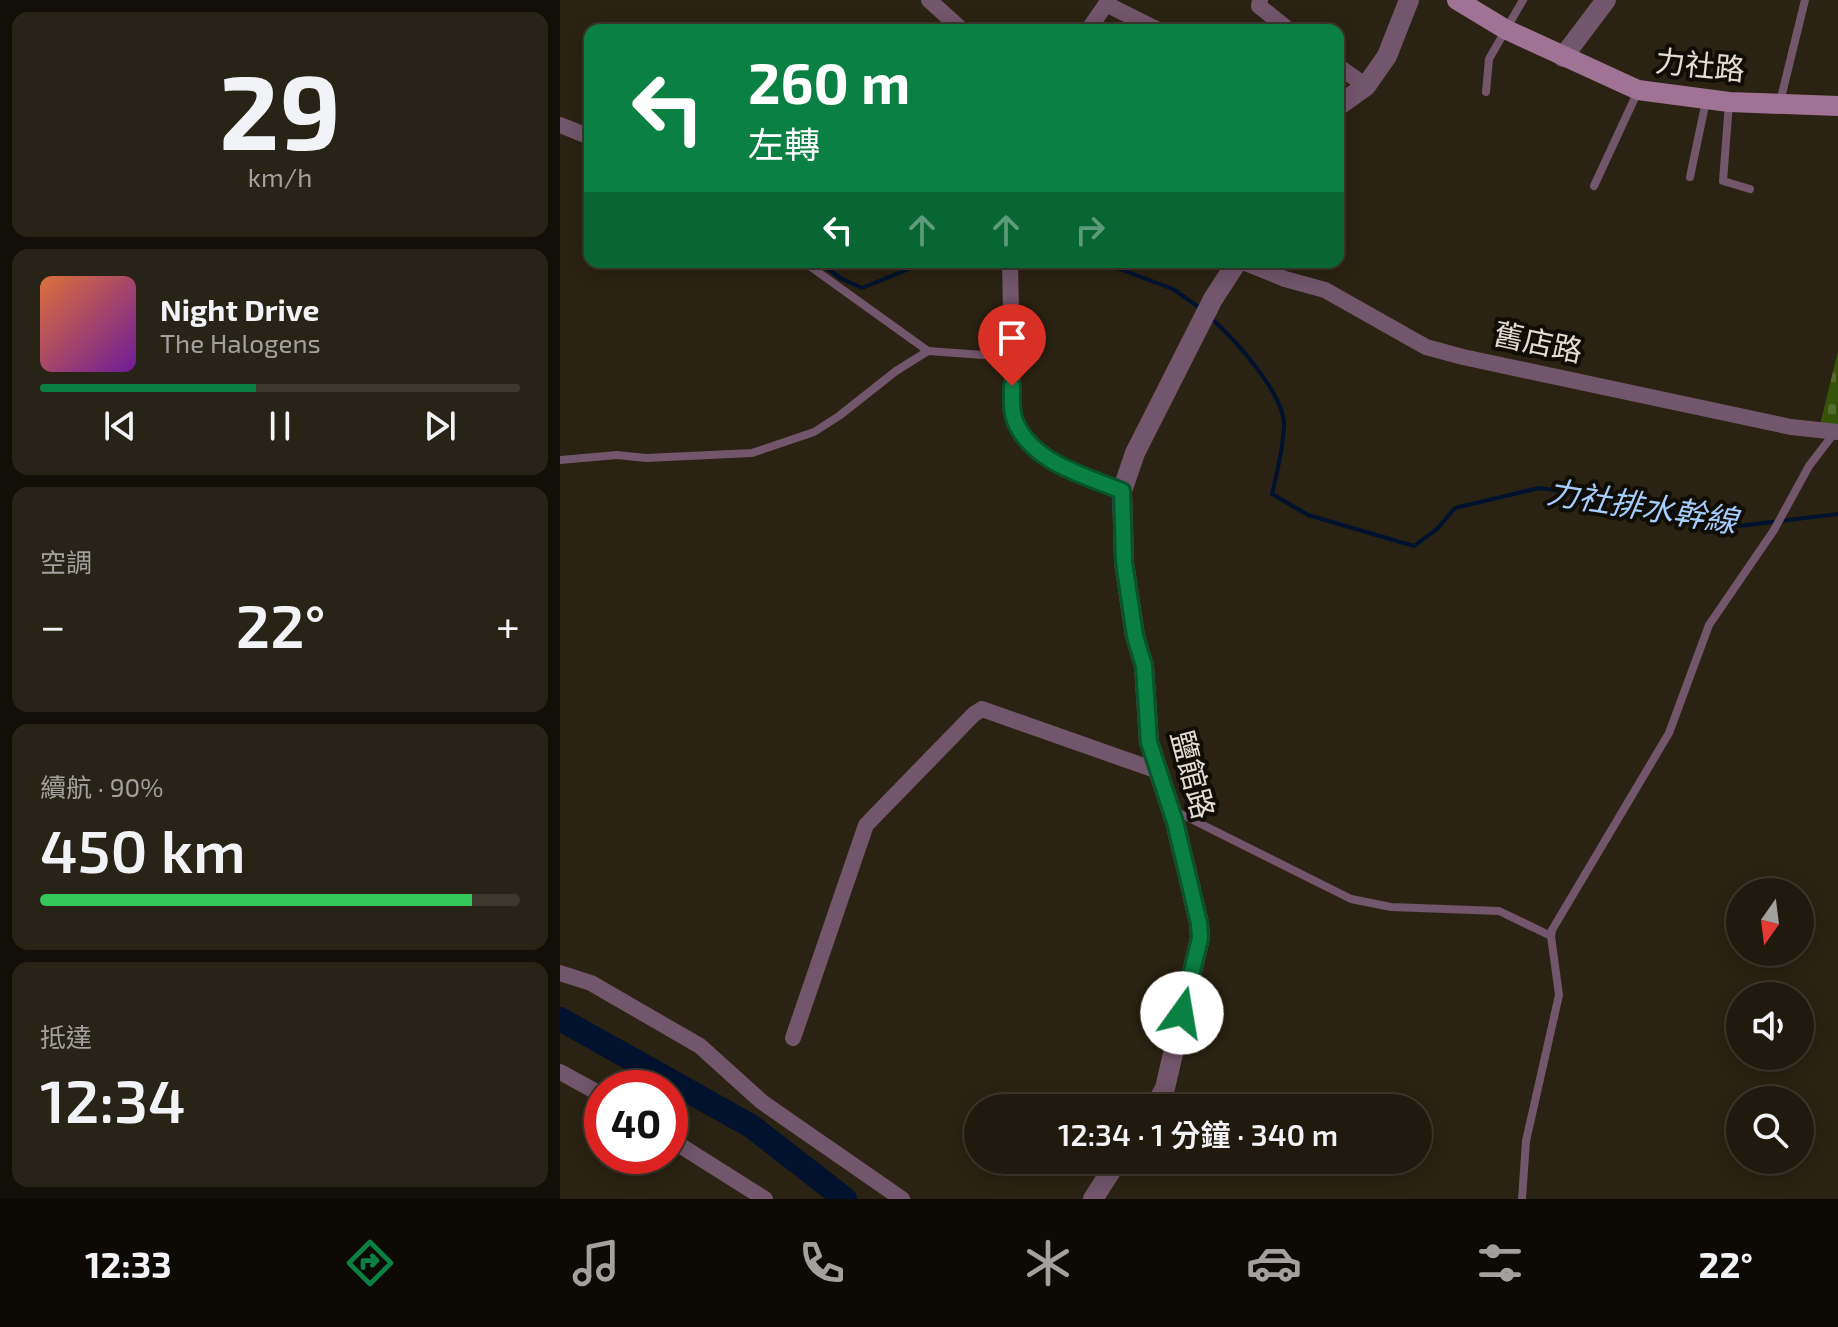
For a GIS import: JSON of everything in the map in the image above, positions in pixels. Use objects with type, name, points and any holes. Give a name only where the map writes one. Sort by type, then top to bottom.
[{"type":"main road","name":"力社路","points":[[1457,0],[1505,29],[1638,90],[1729,102],[1838,106]]},
{"type":"street","points":[[929,0],[955,24]]},
{"type":"street","points":[[1260,0],[1259,6],[1282,24]]},
{"type":"street","points":[[1344,102],[1366,86],[1387,56],[1409,0]]},
{"type":"street","points":[[1563,57],[1606,0]]},
{"type":"street","points":[[1092,24],[1108,2],[1147,24]]},
{"type":"street","points":[[1344,70],[1366,86]]},
{"type":"street","points":[[560,125],[584,135]]},
{"type":"street","points":[[1010,268],[1013,415],[1021,434],[1051,461],[1122,491]]},
{"type":"street","name":"鹽館路","points":[[1162,1094],[1200,938],[1171,809],[1149,742],[1144,666],[1135,636],[1124,562],[1122,491],[1135,453],[1213,299],[1233,268]]},
{"type":"street","name":"舊店路","points":[[1258,268],[1325,290],[1426,347],[1791,427],[1837,432]]},
{"type":"street","points":[[793,1038],[866,825],[974,714],[982,709],[1158,771]]},
{"type":"street","points":[[560,973],[591,983],[700,1046],[762,1102],[902,1199]]},
{"type":"street","points":[[560,1072],[584,1085]]},
{"type":"street","points":[[688,1150],[765,1199]]},
{"type":"street","points":[[1093,1199],[1109,1174]]},
{"type":"lane","points":[[1486,92],[1489,59],[1523,0]]},
{"type":"lane","points":[[1780,103],[1805,0]]},
{"type":"lane","points":[[1594,186],[1638,90]]},
{"type":"lane","points":[[1690,177],[1706,100]]},
{"type":"lane","points":[[1729,102],[1723,181],[1750,189]]},
{"type":"lane","points":[[812,268],[928,351],[1011,357]]},
{"type":"lane","points":[[560,460],[617,455],[646,458],[752,453],[814,432],[928,351]]},
{"type":"lane","points":[[1522,1199],[1526,1141],[1559,995],[1552,930],[1669,733],[1709,625],[1774,530],[1809,466],[1837,432]]},
{"type":"lane","points":[[1171,809],[1351,899],[1391,907],[1499,911],[1551,936]]},
{"type":"green space","points":[[1838,351],[1838,436],[1817,437]]},
{"type":"waterway","name":"力社排水幹線","points":[[826,268],[862,288],[911,268]]},
{"type":"waterway","name":"力社排水幹線","points":[[1117,268],[1173,289],[1200,308]]},
{"type":"waterway","name":"力社排水幹線","points":[[1212,319],[1257,368],[1282,413],[1284,426],[1280,461],[1272,494],[1308,515],[1414,546],[1437,529],[1455,508],[1539,488],[1613,498],[1739,526],[1838,514]]},
{"type":"waterway","points":[[560,1019],[751,1126],[845,1199]]},
{"type":"route","points":[[1012,386],[1013,415],[1021,434],[1036,450],[1051,461],[1122,491],[1124,562],[1135,636],[1144,666],[1149,742],[1175,822],[1199,923],[1200,938],[1182,1013]]}]
